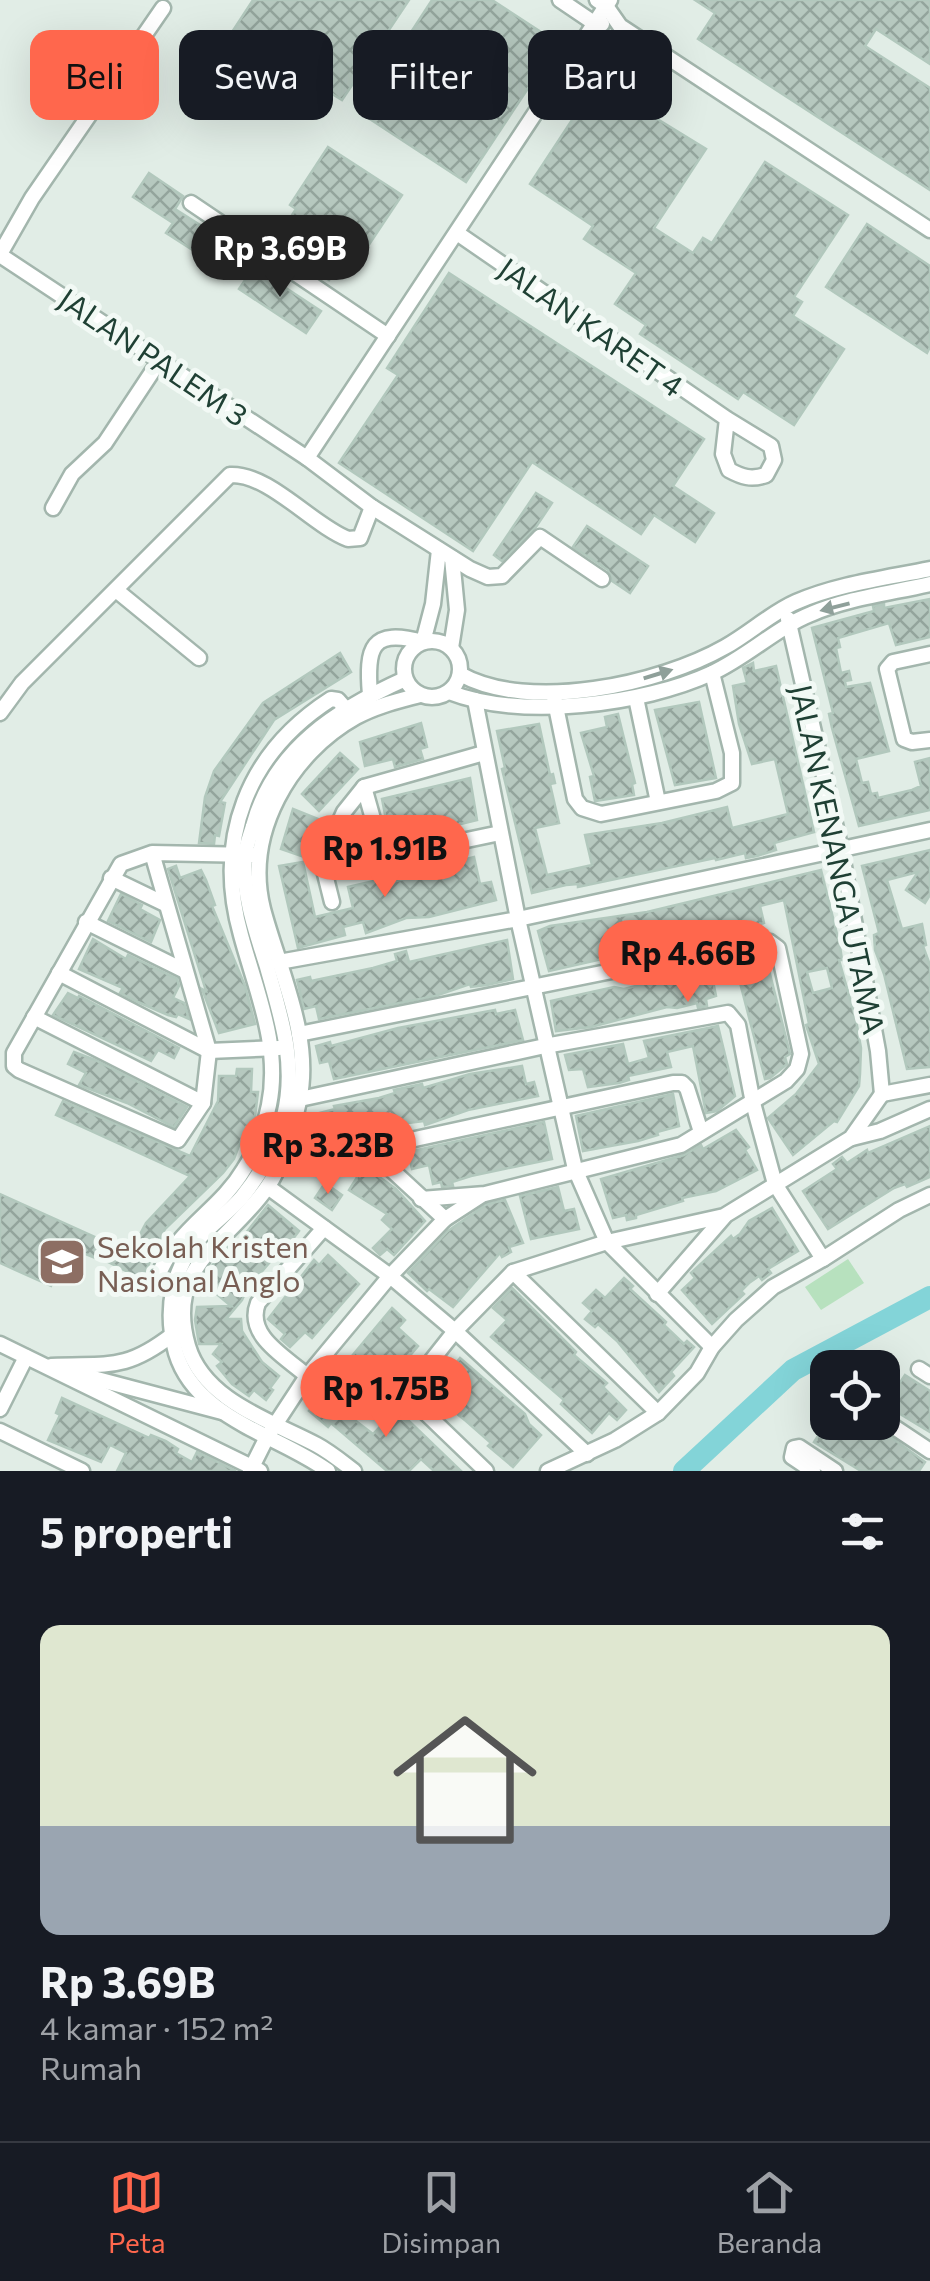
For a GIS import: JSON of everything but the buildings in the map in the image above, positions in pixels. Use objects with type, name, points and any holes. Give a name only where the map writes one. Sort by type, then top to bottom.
[{"type":"street","points":[[560,0],[594,23],[620,26]]},
{"type":"street","points":[[307,458],[458,233],[604,2]]},
{"type":"street","points":[[604,2],[620,26],[930,230]]},
{"type":"street","points":[[0,254],[32,198],[162,8]]},
{"type":"street","points":[[191,202],[388,336]]},
{"type":"street","name":"JALAN KARET 4","points":[[458,233],[770,446],[774,460],[766,475],[742,477],[728,470],[722,454],[726,419]]},
{"type":"street","name":"JALAN PALEM 3","points":[[0,254],[307,458],[372,507],[488,577],[506,574],[540,536],[602,578]]},
{"type":"street","points":[[52,508],[72,474],[105,442],[160,360]]},
{"type":"street","points":[[0,713],[22,683],[230,475],[241,475],[272,489],[348,540],[364,534],[372,507]]},
{"type":"street","points":[[420,695],[405,679],[406,656],[423,642],[446,554]]},
{"type":"street","points":[[446,554],[457,610],[451,648]]},
{"type":"street","points":[[460,674],[471,680],[555,698],[628,684],[690,664],[726,647],[814,594],[930,568]]},
{"type":"street","points":[[328,1471],[205,1378],[192,1356],[183,1317],[190,1274],[256,1178],[285,1114],[288,1048],[251,914],[245,855],[305,756],[358,716],[420,695],[435,697],[449,692],[476,700],[636,698],[712,673],[825,608],[930,584]]},
{"type":"street","points":[[116,590],[199,658]]},
{"type":"street","name":"JALAN KENANGA UTAMA","points":[[785,608],[841,850],[878,1052],[882,1094]]},
{"type":"street","points":[[370,695],[370,657],[376,644],[397,635],[423,642],[438,641],[451,648],[459,660],[460,674],[449,692]]},
{"type":"street","points":[[930,654],[893,662],[887,669],[904,739],[930,740]]},
{"type":"street","points":[[555,698],[575,799],[582,808],[601,814],[716,791],[732,783],[732,753],[712,673]]},
{"type":"street","points":[[222,1412],[189,1379],[177,1358],[170,1314],[176,1278],[201,1236],[241,1199],[256,1178],[269,1106],[272,1048],[232,897],[261,800],[280,767],[308,736],[346,708],[405,679]]},
{"type":"street","points":[[636,698],[658,802]]},
{"type":"street","points":[[476,700],[518,919],[576,1169],[606,1242],[712,1347]]},
{"type":"street","points":[[332,902],[324,870],[337,826],[364,787],[484,753]]},
{"type":"street","points":[[364,787],[384,858]]},
{"type":"street","points":[[279,962],[518,919],[930,830]]},
{"type":"street","points":[[324,870],[500,833]]},
{"type":"street","points":[[152,853],[209,1051],[203,1103],[183,1136],[172,1140],[14,1066],[14,1053],[120,864],[152,853],[245,855]]},
{"type":"street","points":[[245,855],[299,1034],[303,1068],[300,1098],[279,1164]]},
{"type":"street","points":[[111,878],[165,904]]},
{"type":"street","points":[[86,922],[185,970]]},
{"type":"street","points":[[299,1034],[770,942],[778,948],[801,1062],[786,1081],[672,1148],[485,1194],[420,1199]]},
{"type":"street","points":[[58,972],[209,1051],[288,1048]]},
{"type":"street","points":[[300,1098],[546,1046],[728,1013],[738,1025],[753,1103],[775,1184],[824,1259]]},
{"type":"street","points":[[34,1018],[203,1103]]},
{"type":"street","points":[[176,1278],[158,1277],[181,1236],[279,1164],[369,1149],[560,1105],[682,1083],[701,1132]]},
{"type":"street","points":[[851,1138],[882,1094],[930,1085]]},
{"type":"street","points":[[656,1294],[724,1216],[851,1138],[880,1131],[930,1109]]},
{"type":"street","points":[[369,1149],[445,1218]]},
{"type":"street","points":[[256,1178],[390,1276],[456,1331],[587,1454]]},
{"type":"street","points":[[50,1366],[254,1470],[272,1430],[307,1376],[390,1276],[445,1218],[485,1194]]},
{"type":"street","points":[[548,1471],[587,1454],[658,1413],[697,1373],[712,1347],[773,1286],[824,1259],[899,1210],[930,1196]]},
{"type":"street","points":[[486,1471],[409,1394],[411,1384],[456,1331],[513,1272],[606,1242],[724,1216]]},
{"type":"street","points":[[307,1376],[260,1334],[255,1312],[324,1228]]},
{"type":"street","points":[[513,1272],[658,1413]]},
{"type":"street","points":[[50,1366],[116,1365],[145,1355],[172,1335]]},
{"type":"street","points":[[0,1344],[50,1366],[222,1412],[322,1448],[354,1471]]},
{"type":"street","points":[[0,1409],[26,1357]]},
{"type":"street","points":[[0,1431],[82,1471]]},
{"type":"street","points":[[900,1431],[930,1451]]},
{"type":"street","points":[[813,1471],[792,1457],[794,1448],[835,1471]]},
{"type":"green space","points":[[848,1259],[864,1283],[821,1310],[805,1287]]},
{"type":"waterway","points":[[684,1471],[793,1370],[930,1297]]},
{"type":"place","name":"Sekolah Kristen Nasional Anglo","points":[[62,1262]]}]
